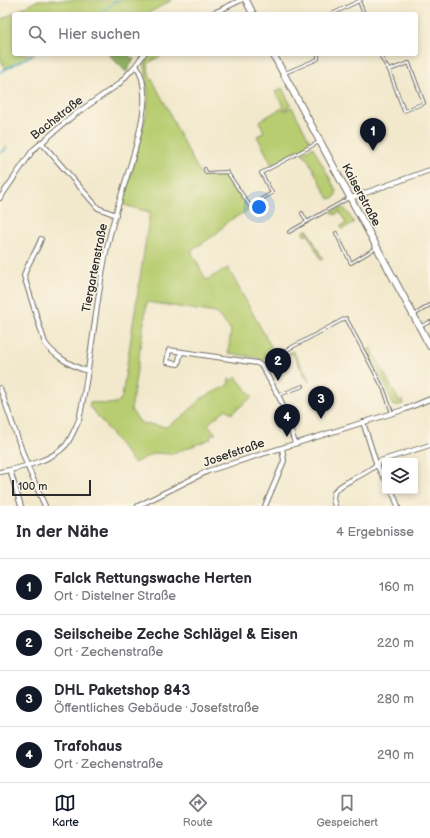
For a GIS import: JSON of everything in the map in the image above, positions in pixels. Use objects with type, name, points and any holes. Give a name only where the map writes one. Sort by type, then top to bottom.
[{"type":"main road","points":[[246,0],[252,12]]},
{"type":"main road","name":"Kaiserstraße","points":[[274,56],[430,346]]},
{"type":"street","points":[[216,12],[241,0]]},
{"type":"street","points":[[136,65],[143,56]]},
{"type":"street","name":"Bachstraße","points":[[0,198],[33,150],[41,142],[74,115],[120,84],[136,65]]},
{"type":"street","name":"Tiergartenstraße","points":[[0,472],[43,460],[65,445],[79,420],[88,371],[103,267],[133,154],[144,105],[144,81],[142,73],[136,65]]},
{"type":"street","points":[[41,142],[98,208],[116,215]]},
{"type":"street","points":[[350,198],[430,170]]},
{"type":"street","points":[[41,239],[39,248],[25,270],[24,276],[46,342],[50,350],[78,368],[88,371]]},
{"type":"street","points":[[181,352],[257,363],[262,366],[279,395],[286,412],[295,443]]},
{"type":"street","points":[[0,388],[27,465],[46,506]]},
{"type":"street","name":"Josefstraße","points":[[138,506],[208,471],[423,403],[430,399]]},
{"type":"street","points":[[363,422],[377,466],[382,474]]},
{"type":"street","points":[[335,506],[333,497],[336,490],[377,466],[380,461],[430,445]]},
{"type":"street","points":[[265,506],[284,460],[282,448]]},
{"type":"street","points":[[10,470],[21,506]]},
{"type":"street","points":[[393,494],[398,506]]},
{"type":"lane","points":[[336,12],[360,0],[363,12]]},
{"type":"lane","points":[[284,73],[318,58],[318,56]]},
{"type":"lane","points":[[381,56],[389,70],[404,111],[424,103],[409,63],[389,70]]},
{"type":"lane","points":[[205,169],[206,172],[227,172],[250,206],[272,193],[261,173],[320,141]]},
{"type":"lane","points":[[289,232],[350,198]]},
{"type":"lane","points":[[302,213],[307,222]]},
{"type":"lane","points":[[336,233],[351,263],[377,248]]},
{"type":"lane","points":[[413,315],[430,305]]},
{"type":"lane","points":[[262,366],[270,359],[346,318],[384,390],[392,413]]},
{"type":"lane","points":[[420,327],[430,322]]},
{"type":"lane","points":[[279,395],[303,386]]},
{"type":"green space","points":[[38,0],[172,0],[151,12],[15,12]]},
{"type":"green space","points":[[12,14],[12,56],[31,56],[5,70],[0,56],[0,20]]},
{"type":"green space","points":[[110,56],[129,56],[134,59],[126,72]]},
{"type":"green space","points":[[147,56],[161,56],[148,63],[149,74],[201,175],[225,176],[241,196],[249,210],[228,221],[216,234],[191,251],[206,280],[228,268],[274,352],[261,361],[259,358],[228,353],[231,330],[216,313],[147,302],[131,410],[141,423],[166,427],[182,417],[202,398],[228,385],[229,379],[233,380],[236,377],[252,397],[231,414],[226,409],[208,424],[216,434],[210,435],[211,439],[171,454],[155,453],[134,463],[93,410],[89,407],[90,402],[106,404],[117,403],[122,397],[150,212],[124,205],[147,111],[148,93],[145,65]]},
{"type":"green space","points":[[282,88],[291,105],[285,109],[275,92]]},
{"type":"green space","points":[[292,107],[311,143],[272,165],[257,136],[264,132],[259,121],[282,108],[284,111]]},
{"type":"green space","points":[[313,147],[336,190],[336,195],[333,199],[329,199],[307,158],[302,153]]},
{"type":"green space","points":[[343,208],[347,211],[354,223],[342,229],[341,226],[346,223],[340,212],[334,215],[332,212]]},
{"type":"green space","points":[[307,229],[323,259],[321,260],[308,234],[304,236],[303,232],[306,230],[307,233],[309,233]]},
{"type":"green space","points":[[371,348],[399,401],[402,400],[403,404],[393,406],[386,386],[366,351]]},
{"type":"green space","points":[[293,351],[310,381],[309,382],[292,353],[277,360]]},
{"type":"waterway","points":[[102,12],[117,0]]},
{"type":"waterway","points":[[0,72],[29,56]]},
{"type":"waterway","points":[[0,153],[5,150],[6,147]]},
{"type":"place","name":"Falck Rettungswache Herten","points":[[373,151]]},
{"type":"place","name":"Seilscheibe Zeche Schlägel & Eisen","points":[[278,381]]},
{"type":"place","name":"DHL Paketshop 843","points":[[321,419]]},
{"type":"place","name":"Trafohaus","points":[[287,437]]}]
